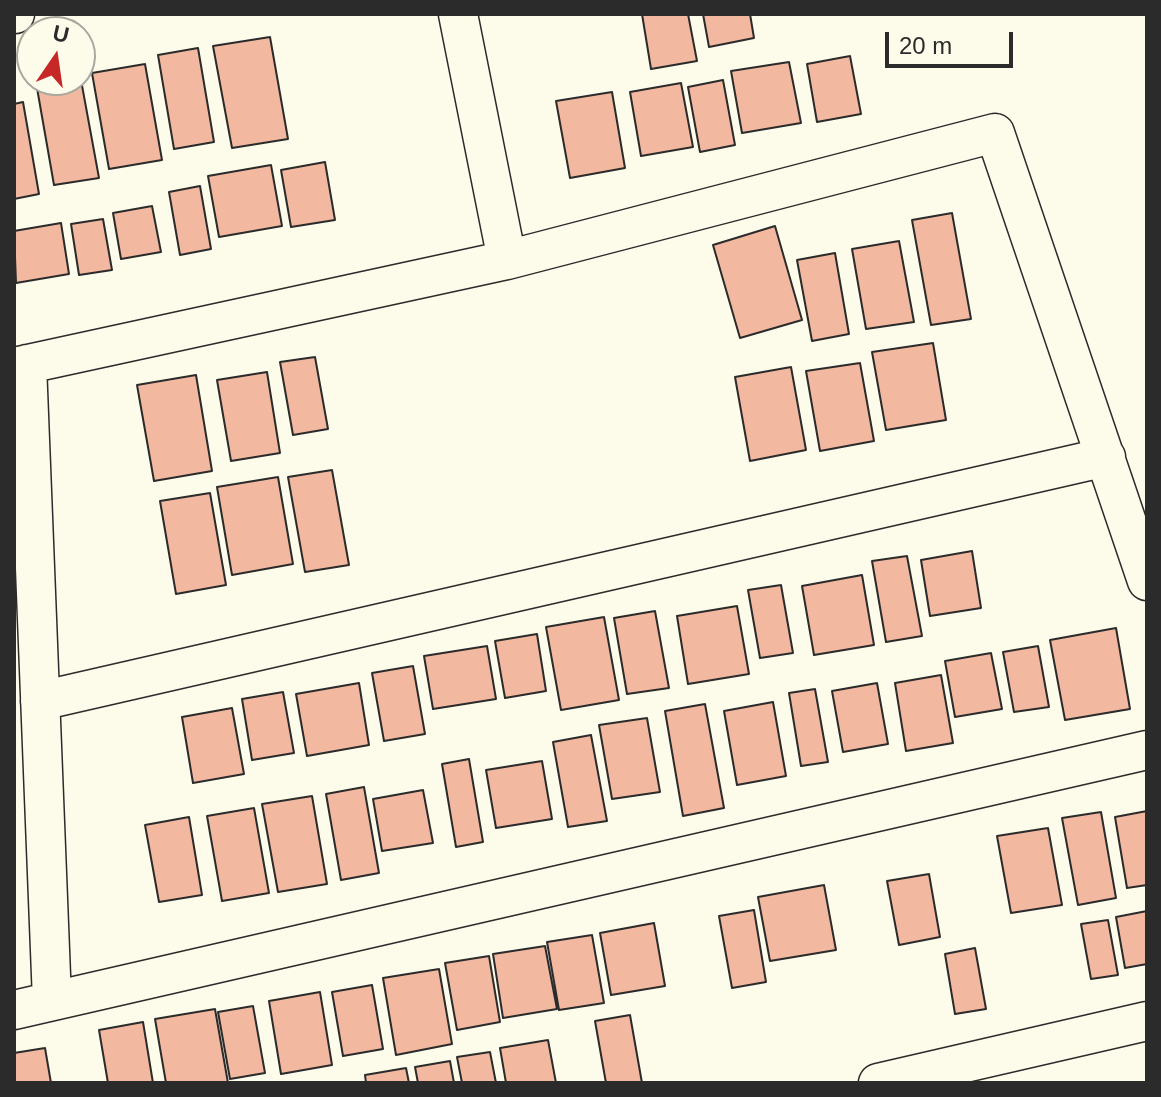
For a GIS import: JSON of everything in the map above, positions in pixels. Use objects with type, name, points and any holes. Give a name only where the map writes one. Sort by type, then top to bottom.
[{"type":"street","points":[[458,14],[507,260]]},
{"type":"street","points":[[52,1001],[40,701],[20,365],[507,260],[995,133],[1147,581]]},
{"type":"street","points":[[40,701],[1106,457]]},
{"type":"street","points":[[14,1010],[1147,750]]},
{"type":"street","points":[[878,1083],[1147,1021]]},
{"type":"building","points":[[642,14],[688,14],[697,61],[651,69]]},
{"type":"building","points":[[703,14],[750,14],[754,38],[709,47]]},
{"type":"building","points":[[270,37],[288,139],[232,148],[213,46]]},
{"type":"building","points":[[198,48],[214,142],[174,149],[158,55]]},
{"type":"building","points":[[850,56],[861,114],[817,122],[807,64]]},
{"type":"building","points":[[789,62],[801,123],[742,133],[731,71]]},
{"type":"building","points":[[145,64],[162,160],[109,169],[96,96],[96,72]]},
{"type":"building","points":[[723,80],[735,145],[700,152],[688,87]]},
{"type":"building","points":[[681,83],[693,147],[641,156],[630,92]]},
{"type":"building","points":[[612,92],[625,168],[570,178],[556,101]]},
{"type":"building","points":[[38,96],[84,96],[99,178],[54,185]]},
{"type":"building","points":[[23,102],[39,194],[14,199],[14,104]]},
{"type":"building","points":[[325,162],[335,220],[291,227],[281,170]]},
{"type":"building","points":[[271,165],[282,226],[219,237],[208,176]]},
{"type":"building","points":[[200,186],[211,249],[180,255],[169,192]]},
{"type":"building","points":[[152,206],[161,252],[121,259],[113,213]]},
{"type":"building","points":[[952,213],[971,319],[931,325],[912,220]]},
{"type":"building","points":[[103,219],[112,270],[79,275],[71,224]]},
{"type":"building","points":[[61,223],[69,274],[16,283],[14,231]]},
{"type":"building","points":[[775,226],[802,320],[740,338],[713,245]]},
{"type":"building","points":[[899,241],[914,322],[866,329],[852,249]]},
{"type":"building","points":[[835,253],[849,334],[812,341],[797,260]]},
{"type":"building","points":[[933,343],[946,420],[886,430],[872,352]]},
{"type":"building","points":[[315,357],[328,429],[293,435],[280,362]]},
{"type":"building","points":[[860,363],[874,441],[820,451],[806,371]]},
{"type":"building","points":[[791,367],[806,450],[750,461],[735,377]]},
{"type":"building","points":[[267,372],[280,453],[231,461],[217,380]]},
{"type":"building","points":[[196,375],[212,471],[154,481],[137,385]]},
{"type":"building","points":[[332,470],[349,565],[305,572],[288,477]]},
{"type":"building","points":[[278,477],[293,564],[232,575],[217,487]]},
{"type":"building","points":[[210,493],[226,585],[176,594],[160,501]]},
{"type":"building","points":[[972,551],[981,608],[930,616],[921,560]]},
{"type":"building","points":[[907,556],[922,636],[886,642],[872,561]]},
{"type":"building","points":[[862,575],[874,645],[814,655],[802,586]]},
{"type":"building","points":[[781,585],[793,653],[760,658],[748,590]]},
{"type":"building","points":[[737,606],[749,674],[688,684],[677,616]]},
{"type":"building","points":[[655,611],[669,688],[627,694],[614,618]]},
{"type":"building","points":[[604,617],[619,700],[561,710],[546,627]]},
{"type":"building","points":[[1116,628],[1130,709],[1065,720],[1050,640]]},
{"type":"building","points":[[537,634],[546,691],[505,698],[495,641]]},
{"type":"building","points":[[487,646],[496,699],[433,709],[424,656]]},
{"type":"building","points":[[1038,646],[1049,707],[1014,712],[1003,652]]},
{"type":"building","points":[[991,653],[1002,709],[955,717],[945,661]]},
{"type":"building","points":[[413,666],[425,734],[384,741],[372,673]]},
{"type":"building","points":[[941,675],[953,743],[906,751],[895,683]]},
{"type":"building","points":[[359,683],[369,745],[307,756],[296,694]]},
{"type":"building","points":[[877,683],[888,744],[843,752],[832,691]]},
{"type":"building","points":[[815,689],[828,762],[801,766],[789,693]]},
{"type":"building","points":[[283,692],[294,753],[252,760],[242,699]]},
{"type":"building","points":[[773,702],[786,776],[737,785],[724,711]]},
{"type":"building","points":[[705,704],[724,808],[683,816],[665,711]]},
{"type":"building","points":[[232,708],[244,774],[193,783],[182,717]]},
{"type":"building","points":[[647,718],[660,792],[612,799],[599,725]]},
{"type":"building","points":[[591,735],[607,821],[568,827],[553,742]]},
{"type":"building","points":[[469,759],[483,842],[456,847],[442,764]]},
{"type":"building","points":[[542,761],[552,819],[496,828],[486,770]]},
{"type":"building","points":[[364,787],[379,873],[341,880],[326,794]]},
{"type":"building","points":[[423,790],[433,843],[382,851],[373,799]]},
{"type":"building","points":[[312,796],[327,884],[278,892],[262,804]]},
{"type":"building","points":[[254,808],[269,893],[222,901],[207,816]]},
{"type":"building","points":[[1147,811],[1147,885],[1127,888],[1115,817]]},
{"type":"building","points":[[1101,812],[1116,898],[1078,905],[1062,818]]},
{"type":"building","points":[[189,817],[202,895],[159,902],[145,825]]},
{"type":"building","points":[[1048,828],[1062,905],[1011,913],[997,836]]},
{"type":"building","points":[[929,874],[940,937],[899,945],[887,881]]},
{"type":"building","points":[[824,885],[836,950],[770,961],[758,897]]},
{"type":"building","points":[[754,910],[766,982],[732,988],[719,916]]},
{"type":"building","points":[[1147,911],[1147,964],[1125,968],[1116,917]]},
{"type":"building","points":[[1108,920],[1118,975],[1091,979],[1081,924]]},
{"type":"building","points":[[654,923],[665,986],[611,995],[600,933]]},
{"type":"building","points":[[592,935],[604,1003],[559,1010],[547,942]]},
{"type":"building","points":[[545,946],[557,1009],[503,1018],[493,954]]},
{"type":"building","points":[[975,948],[986,1009],[955,1014],[945,954]]},
{"type":"building","points":[[489,956],[500,1022],[457,1030],[445,963]]},
{"type":"building","points":[[439,969],[452,1044],[396,1055],[383,978]]},
{"type":"building","points":[[372,985],[383,1049],[343,1056],[332,992]]},
{"type":"building","points":[[320,992],[332,1065],[281,1074],[269,1001]]},
{"type":"building","points":[[253,1006],[265,1073],[230,1079],[218,1012]]},
{"type":"building","points":[[215,1009],[228,1083],[166,1083],[155,1019]]},
{"type":"building","points":[[630,1015],[642,1083],[606,1083],[595,1021]]},
{"type":"building","points":[[143,1022],[153,1083],[108,1083],[99,1030]]},
{"type":"building","points":[[548,1040],[556,1083],[506,1083],[500,1048]]},
{"type":"building","points":[[45,1048],[51,1083],[14,1083],[14,1053]]},
{"type":"building","points":[[490,1052],[496,1083],[462,1083],[457,1057]]},
{"type":"building","points":[[450,1061],[454,1083],[418,1083],[415,1067]]},
{"type":"building","points":[[406,1068],[409,1083],[366,1083],[365,1075]]}]
